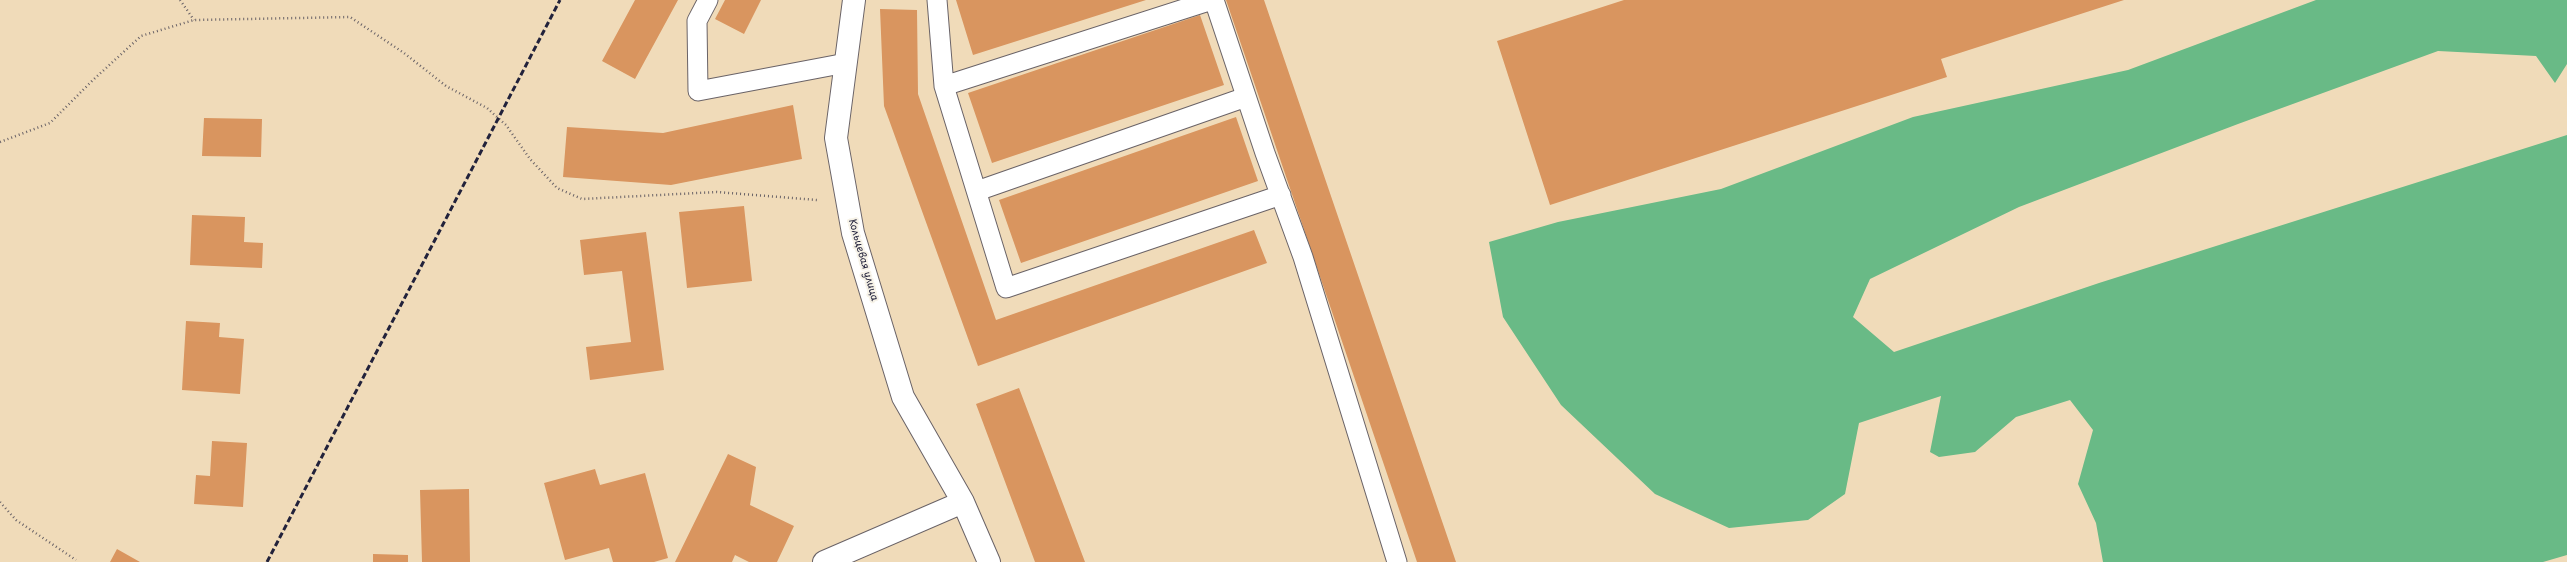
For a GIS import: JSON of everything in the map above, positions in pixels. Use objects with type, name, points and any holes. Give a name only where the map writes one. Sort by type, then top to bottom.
[{"type":"street","name":"Кольцевая улица","points":[[854,0],[836,138],[853,233],[903,397],[963,502],[989,562]]},
{"type":"street","points":[[824,562],[963,502]]},
{"type":"lane","points":[[708,0],[697,21],[698,91],[846,64]]},
{"type":"lane","points":[[937,0],[944,86],[1006,288],[1280,195]]},
{"type":"lane","points":[[944,86],[1213,0],[1280,195],[1303,257],[1397,562]]},
{"type":"lane","points":[[977,191],[1246,97]]},
{"type":"path","points":[[180,0],[194,20]]},
{"type":"path","points":[[0,142],[50,123],[93,80],[141,36],[194,20],[350,16],[404,53],[446,86],[487,108],[506,126],[530,159],[557,188],[582,199],[717,192],[848,202]]},
{"type":"path","points":[[0,502],[16,520],[76,560]]},
{"type":"green space","points":[[2316,0],[2567,0],[2567,64],[2555,83],[2536,56],[2438,51],[2238,124],[2019,207],[1870,279],[1853,317],[1894,352],[2099,283],[2567,135],[2567,555],[2543,562],[2103,562],[2096,523],[2078,484],[2093,430],[2070,400],[2016,417],[1975,452],[1939,457],[1930,452],[1941,396],[1859,423],[1845,494],[1808,520],[1729,528],[1655,494],[1561,405],[1503,317],[1489,242],[1558,222],[1721,189],[1913,117],[2128,70]]},
{"type":"building","points":[[635,0],[678,0],[635,79],[602,61]]},
{"type":"building","points":[[725,0],[761,0],[744,34],[715,19]]},
{"type":"building","points":[[956,0],[1146,0],[973,55]]},
{"type":"building","points":[[1226,0],[1264,0],[1456,562],[1417,562]]},
{"type":"building","points":[[1624,0],[2124,0],[1941,59],[1947,77],[1550,205],[1497,41]]},
{"type":"building","points":[[880,9],[917,10],[918,94],[996,320],[1254,230],[1267,263],[978,366],[884,106]]},
{"type":"building","points":[[1200,15],[1224,85],[992,163],[968,93]]},
{"type":"building","points":[[793,105],[802,159],[671,185],[563,177],[567,127],[663,133]]},
{"type":"building","points":[[1236,117],[1258,181],[1021,263],[999,200]]},
{"type":"building","points":[[204,118],[262,119],[261,157],[202,156]]},
{"type":"building","points":[[744,206],[752,281],[687,288],[679,212]]},
{"type":"building","points":[[192,215],[245,217],[244,242],[263,243],[262,268],[190,265]]},
{"type":"building","points":[[646,232],[664,370],[590,380],[586,347],[631,342],[622,271],[584,275],[580,240]]},
{"type":"building","points":[[186,321],[220,323],[219,337],[244,339],[240,394],[182,390]]},
{"type":"building","points":[[1019,388],[1085,562],[1035,562],[976,404]]},
{"type":"building","points":[[212,441],[247,443],[243,507],[194,504],[196,475],[210,476]]},
{"type":"building","points":[[728,454],[756,467],[750,505],[794,526],[777,562],[749,562],[735,555],[732,562],[675,562]]},
{"type":"building","points":[[595,469],[600,485],[645,473],[668,558],[654,562],[613,562],[609,548],[565,560],[544,483]]},
{"type":"building","points":[[469,489],[470,562],[422,562],[420,490]]},
{"type":"building","points":[[117,549],[140,562],[110,562]]},
{"type":"building","points":[[373,554],[408,555],[408,562],[373,562]]},
{"type":"railway","points":[[267,562],[560,0]]}]
